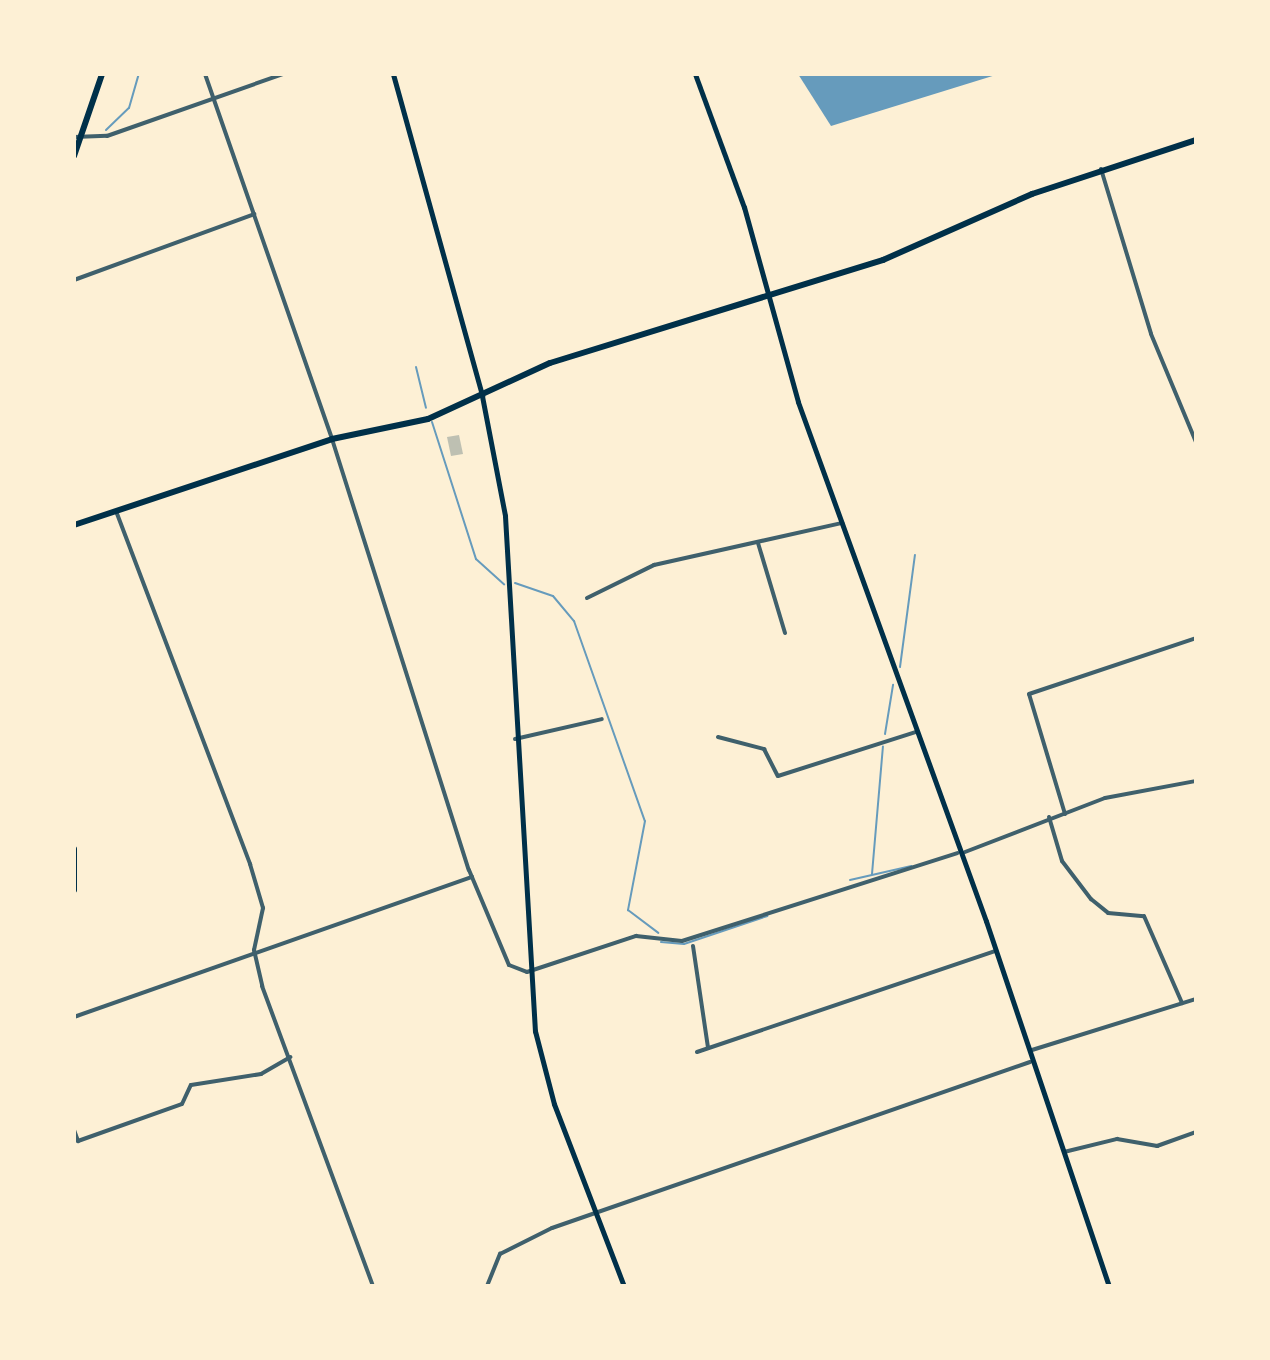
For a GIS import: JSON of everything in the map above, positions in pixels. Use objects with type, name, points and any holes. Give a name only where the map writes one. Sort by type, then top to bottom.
[{"type":"main road","points":[[74,156],[76,137],[102,74]]},
{"type":"main road","points":[[393,74],[482,396],[511,559],[515,739],[527,972],[554,1104],[624,1286]]},
{"type":"main road","points":[[695,74],[744,207],[766,291],[843,523],[957,853],[996,951],[1030,1062],[1109,1286]]},
{"type":"main road","points":[[74,525],[332,439],[428,419],[550,363],[766,291],[883,260],[1101,169],[1196,140]]},
{"type":"main road","points":[[74,849],[74,890]]},
{"type":"street","points":[[205,74],[332,439],[472,877],[509,965],[527,972],[623,938],[682,941],[957,853]]},
{"type":"street","points":[[76,137],[94,140],[283,74]]},
{"type":"street","points":[[1101,169],[1151,334],[1196,442]]},
{"type":"street","points":[[74,280],[254,214]]},
{"type":"street","points":[[116,511],[164,623],[194,727],[209,744],[262,902],[254,950],[373,1286]]},
{"type":"street","points":[[587,598],[654,565],[843,523]]},
{"type":"street","points":[[758,542],[785,633]]},
{"type":"street","points":[[1065,814],[1029,694],[1196,638]]},
{"type":"street","points":[[515,739],[602,719]]},
{"type":"street","points":[[718,737],[764,749],[778,776],[916,732]]},
{"type":"street","points":[[965,852],[1049,817],[1105,798],[1196,781]]},
{"type":"street","points":[[1049,817],[1062,861],[1091,899],[1108,913],[1144,916],[1182,1003]]},
{"type":"street","points":[[74,1017],[254,950],[472,877]]},
{"type":"street","points":[[693,946],[708,1048]]},
{"type":"street","points":[[697,1052],[996,951]]},
{"type":"street","points":[[1032,1050],[1196,999]]},
{"type":"street","points":[[74,1130],[78,1141],[182,1104],[191,1085],[261,1074],[290,1057]]},
{"type":"street","points":[[487,1286],[500,1254],[595,1214],[1030,1062]]},
{"type":"street","points":[[1064,1152],[1117,1139],[1157,1146],[1196,1132]]},
{"type":"water","points":[[798,74],[999,74],[831,126]]},
{"type":"building","points":[[459,435],[463,454],[451,456],[447,437]]},
{"type":"waterway","points":[[106,130],[129,108],[139,74]]},
{"type":"waterway","points":[[416,367],[426,408]]},
{"type":"waterway","points":[[432,422],[476,559],[504,584]]},
{"type":"waterway","points":[[900,667],[915,555]]},
{"type":"waterway","points":[[515,583],[553,596],[574,621],[645,821],[628,910],[658,933]]},
{"type":"waterway","points":[[885,734],[893,685]]},
{"type":"waterway","points":[[872,874],[883,746]]},
{"type":"waterway","points":[[850,880],[911,866]]},
{"type":"waterway","points":[[661,942],[684,944],[767,916]]}]
